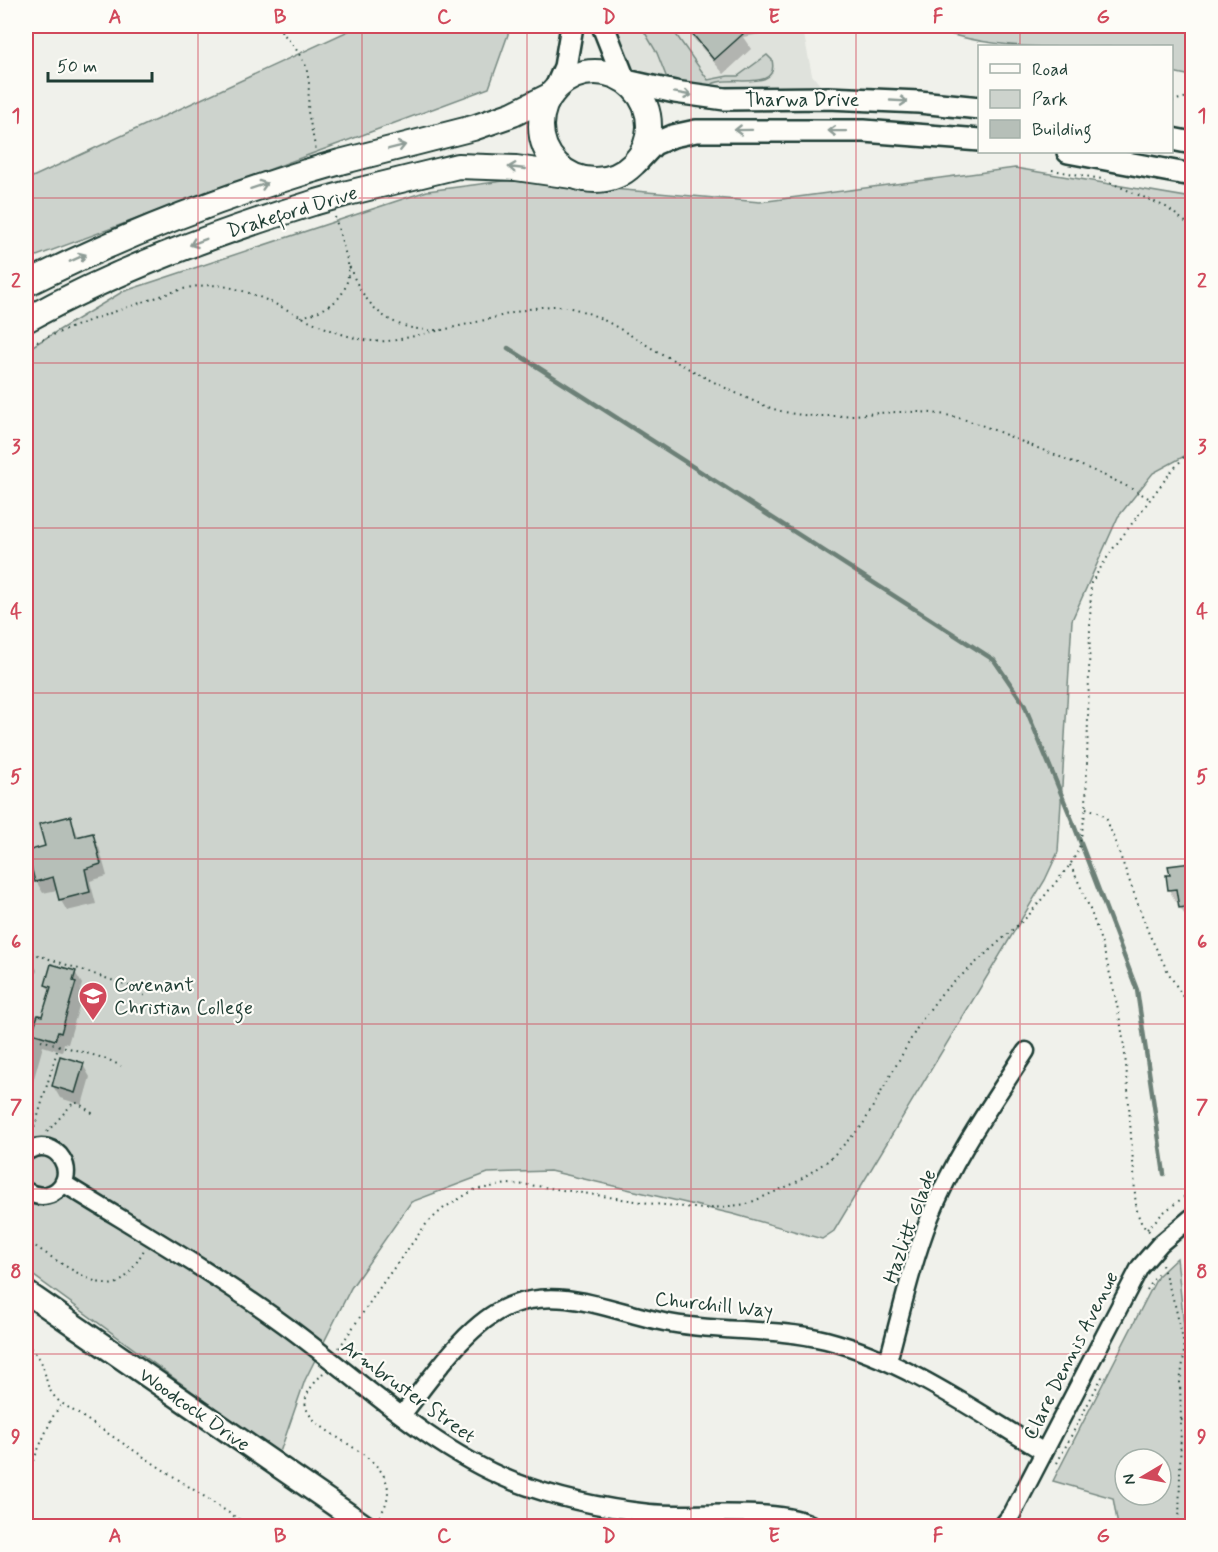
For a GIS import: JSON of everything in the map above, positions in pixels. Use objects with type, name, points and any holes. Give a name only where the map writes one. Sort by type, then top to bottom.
[{"type":"highway","points":[[587,72],[606,72],[625,80],[639,94],[648,110],[650,128],[646,146],[637,162],[624,173],[608,179],[591,181],[574,177],[560,168],[550,156],[543,141],[541,125],[543,109],[553,92],[569,78],[587,72]]},
{"type":"highway","name":"Drakeford Drive","points":[[26,284],[151,226],[250,189],[322,164],[473,128],[513,114],[553,92]]},
{"type":"highway","name":"Drakeford Drive","points":[[26,320],[173,251],[265,218],[348,193],[458,166],[516,168],[574,177]]},
{"type":"main road","points":[[553,92],[565,67],[572,26]]},
{"type":"main road","points":[[603,26],[625,80]]},
{"type":"main road","name":"Tharwa Drive","points":[[625,80],[699,97],[828,98],[919,102],[978,108]]},
{"type":"main road","name":"Tharwa Drive","points":[[637,162],[654,144],[673,136],[696,131],[864,131],[978,140]]},
{"type":"main road","points":[[1173,139],[1192,143]]},
{"type":"main road","points":[[1073,153],[1192,175]]},
{"type":"main road","name":"Woodcock Drive","points":[[26,1292],[366,1522]]},
{"type":"street","name":"Hazlitt Glade","points":[[888,1361],[913,1269],[935,1207],[964,1148],[1026,1051]]},
{"type":"street","points":[[26,1191],[40,1196],[56,1192],[63,1183],[66,1170],[59,1155],[46,1147],[31,1148],[29,1145]]},
{"type":"street","name":"Armbruster Street","points":[[63,1183],[240,1294],[328,1365],[432,1437],[470,1461],[511,1480],[556,1496],[602,1507],[650,1513],[778,1515],[800,1520],[814,1527]]},
{"type":"street","name":"Clare Dennis Avenue","points":[[1002,1527],[1012,1514],[1140,1267],[1161,1259],[1167,1237],[1192,1217]]},
{"type":"street","name":"Churchill Way","points":[[402,1415],[479,1323],[511,1305],[536,1299],[574,1299],[676,1324],[761,1330],[827,1340],[888,1361],[1044,1452]]},
{"type":"path","points":[[277,26],[296,49],[306,66],[309,82],[308,112],[322,164]]},
{"type":"path","points":[[1173,101],[1192,96]]},
{"type":"path","points":[[1052,170],[1102,179],[1166,207],[1192,227]]},
{"type":"path","points":[[335,217],[348,263],[363,297],[385,318],[410,329],[442,330]]},
{"type":"path","points":[[301,316],[322,311],[338,300],[347,281],[348,263]]},
{"type":"path","points":[[26,347],[101,316],[188,288],[211,285],[247,293],[351,337],[374,341],[396,340],[531,309],[555,306],[570,308],[605,320],[662,354],[770,408],[819,417],[852,417],[914,411],[954,417],[1062,458],[1136,491],[1150,500]]},
{"type":"path","points":[[366,1522],[387,1503],[386,1480],[379,1468],[347,1443],[318,1425],[307,1411],[306,1396],[384,1280],[427,1222],[444,1208],[474,1190],[507,1184],[530,1185],[704,1209],[747,1204],[804,1177],[829,1160],[862,1126],[921,1022],[942,993],[1028,916],[1070,865],[1079,849],[1086,808],[1091,583],[1112,550],[1170,472],[1192,448]]},
{"type":"path","points":[[1086,808],[1101,813],[1107,820],[1149,934],[1192,1012]]},
{"type":"path","points":[[1070,865],[1094,922],[1111,978],[1122,1038],[1137,1204],[1140,1220],[1153,1235],[1143,1245],[1161,1259],[1183,1340],[1184,1356],[1180,1382],[1179,1527]]},
{"type":"path","points":[[26,951],[135,988],[147,998]]},
{"type":"path","points":[[41,1040],[107,1059],[121,1066]]},
{"type":"path","points":[[29,1145],[59,1044]]},
{"type":"path","points":[[42,1137],[73,1102],[95,1115]]},
{"type":"path","points":[[1147,1229],[1164,1212],[1192,1191]]},
{"type":"path","points":[[26,1240],[91,1281],[105,1286],[118,1283],[132,1268],[146,1246]]},
{"type":"path","points":[[1144,1294],[1161,1259]]},
{"type":"path","points":[[26,1344],[40,1359],[47,1385],[62,1403],[249,1527]]},
{"type":"path","points":[[1053,1469],[1107,1366]]},
{"type":"path","points":[[26,1476],[52,1418],[62,1403]]},
{"type":"path","points":[[1181,1420],[1192,1422]]},
{"type":"path","points":[[1180,1442],[1192,1439]]},
{"type":"shaded area","points":[[606,26],[804,26],[812,75],[821,86],[709,86],[637,73],[628,68]]},
{"type":"green space","points":[[359,26],[511,26],[489,88],[26,260],[26,180]]},
{"type":"green space","points":[[641,26],[670,26],[708,80],[738,76],[767,55],[772,60],[772,71],[768,77],[760,80],[717,82],[709,86],[668,81],[657,53]]},
{"type":"green space","points":[[928,26],[1192,26],[1192,76],[1173,72],[1173,45],[1008,45],[955,35]]},
{"type":"green space","points":[[1015,168],[1192,198],[1192,452],[1153,473],[1118,517],[1072,620],[1058,852],[1045,880],[834,1231],[822,1239],[733,1214],[550,1171],[488,1173],[411,1202],[351,1288],[305,1380],[279,1455],[26,1270],[26,350],[122,292],[427,191],[511,180],[760,202]]},
{"type":"green space","points":[[1177,1258],[1192,1404],[1192,1526],[1118,1526],[1115,1507],[1173,1507],[1173,1447],[1113,1447],[1113,1498],[1053,1481],[1158,1276]]},
{"type":"building","points":[[686,26],[710,26],[715,31],[721,26],[737,26],[743,34],[714,60]]},
{"type":"building","points":[[71,816],[76,837],[93,833],[101,864],[85,869],[90,892],[59,900],[53,877],[35,882],[27,851],[45,846],[39,824]]},
{"type":"building","points":[[1191,863],[1192,906],[1179,908],[1176,889],[1168,890],[1166,875],[1170,875],[1168,866]]},
{"type":"building","points":[[51,964],[76,971],[73,981],[76,982],[61,1033],[58,1032],[55,1040],[32,1033],[38,1015],[42,1016],[51,987],[45,985]]},
{"type":"building","points":[[60,1056],[84,1063],[75,1093],[52,1086]]},
{"type":"waterway","points":[[508,348],[994,660],[1024,704],[1072,820],[1137,990],[1164,1174]]},
{"type":"place","name":"Covenant Christian College","points":[[93,1022]]}]
